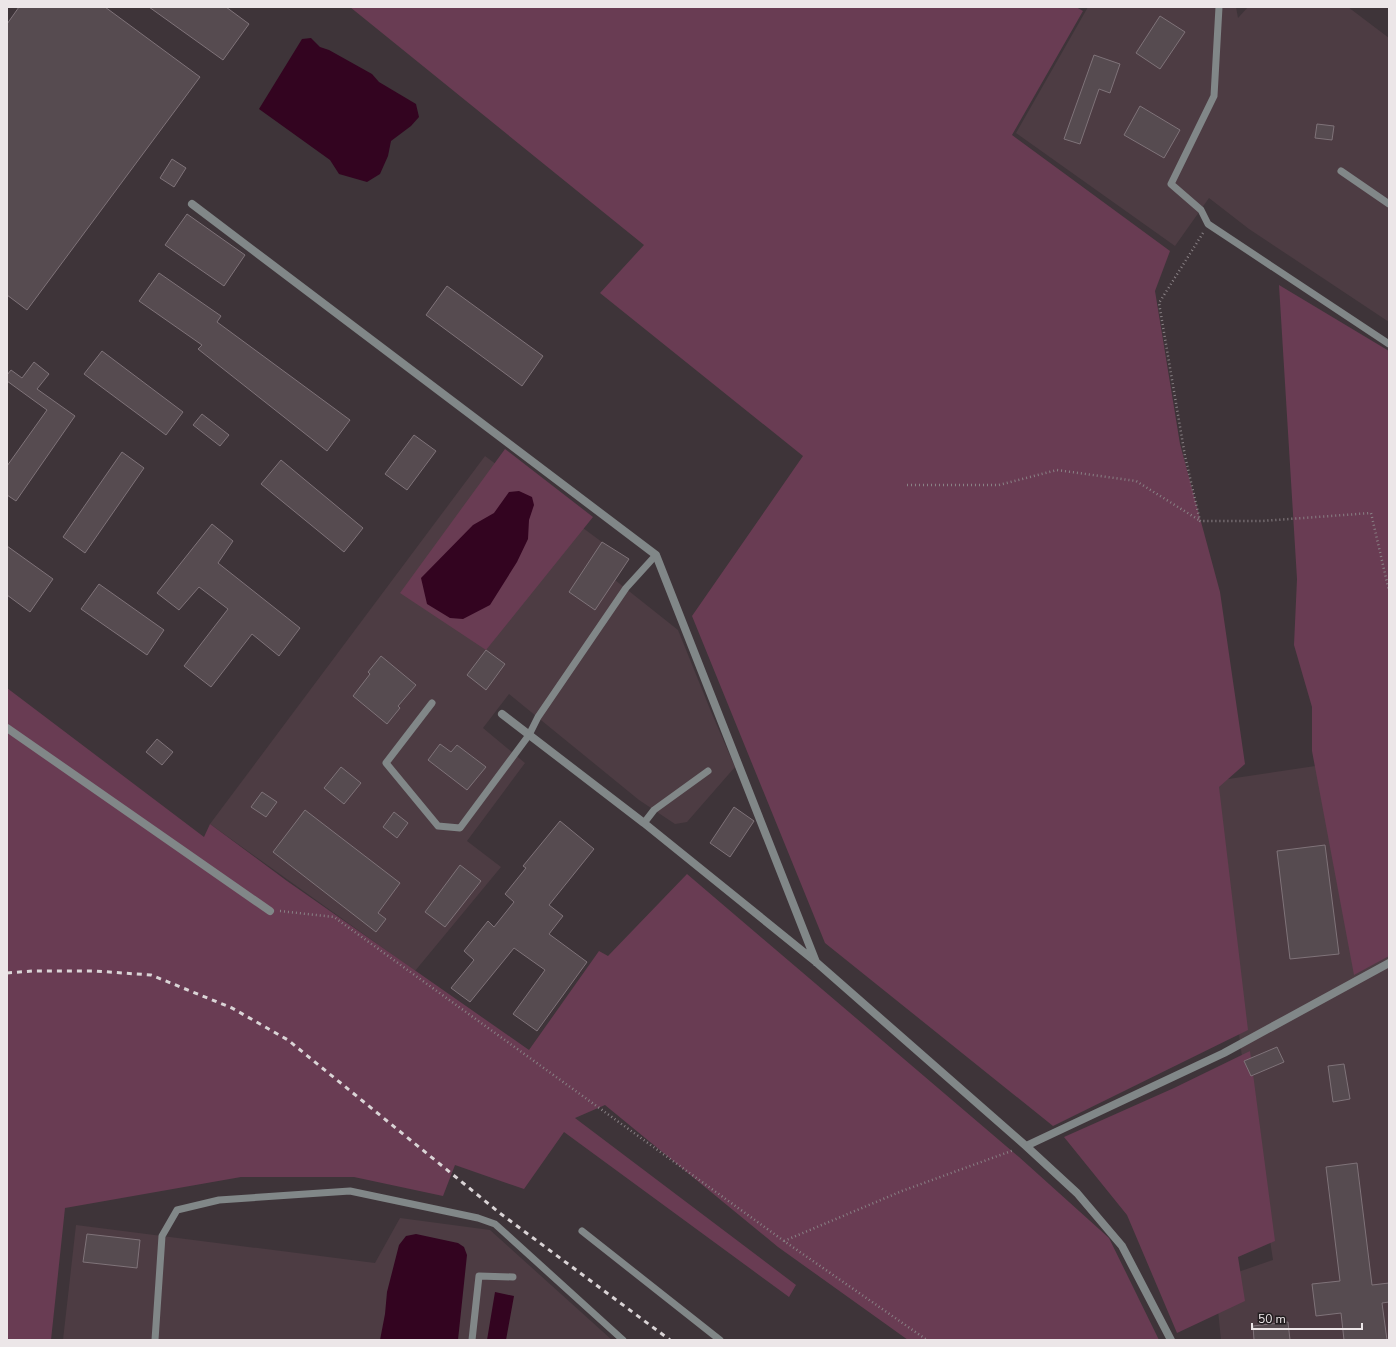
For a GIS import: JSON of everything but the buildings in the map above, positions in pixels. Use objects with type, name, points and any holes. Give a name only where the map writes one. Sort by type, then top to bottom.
[{"type":"street","points":[[192,204],[656,555],[816,962]]},
{"type":"street","points":[[502,714],[644,823],[816,962],[1026,1146],[1077,1193],[1122,1246],[1171,1340]]},
{"type":"street","points":[[7,728],[270,910]]},
{"type":"street","points":[[1026,1146],[1224,1053],[1389,963]]},
{"type":"lane","points":[[1219,7],[1214,96],[1171,184],[1201,210],[1208,224],[1389,344]]},
{"type":"lane","points":[[1341,171],[1389,204]]},
{"type":"lane","points":[[432,703],[386,763],[438,826],[460,828],[529,735],[538,717],[626,588],[656,555]]},
{"type":"lane","points":[[644,823],[654,810],[708,771]]},
{"type":"lane","points":[[155,1340],[162,1236],[177,1210],[219,1200],[350,1191],[478,1218],[495,1224],[623,1340]]},
{"type":"lane","points":[[582,1231],[720,1340]]},
{"type":"lane","points":[[472,1340],[479,1276],[513,1277]]},
{"type":"path","points":[[1200,521],[1185,456],[1159,303],[1208,224]]},
{"type":"path","points":[[907,485],[999,485],[1057,470],[1136,481],[1200,521],[1262,520],[1371,513],[1389,591]]},
{"type":"path","points":[[270,910],[334,917],[784,1240],[927,1340]]},
{"type":"path","points":[[784,1240],[902,1191],[1026,1146]]},
{"type":"shaded area","points":[[350,7],[1076,7],[1083,11],[1012,135],[1170,251],[1155,291],[1180,444],[1220,592],[1245,764],[1219,787],[1248,1030],[1053,1126],[825,943],[692,616],[803,456],[600,293],[644,245]]},
{"type":"shaded area","points":[[1088,7],[1236,7],[1238,18],[1248,7],[1348,7],[1389,38],[1389,322],[1249,229],[1209,198],[1175,246],[1016,133]]},
{"type":"shaded area","points":[[311,38],[320,47],[329,50],[372,74],[379,82],[416,104],[419,117],[411,126],[391,141],[388,156],[380,174],[367,182],[339,174],[330,160],[259,109],[302,39]]},
{"type":"shaded area","points":[[1279,285],[1389,351],[1389,956],[1354,975],[1312,751],[1312,707],[1294,645],[1297,579]]},
{"type":"shaded area","points":[[505,449],[593,517],[486,650],[400,593]]},
{"type":"shaded area","points":[[485,456],[602,542],[629,559],[615,580],[678,630],[735,767],[687,822],[675,824],[639,800],[509,694],[483,728],[525,763],[467,841],[501,867],[415,971],[210,824]]},
{"type":"shaded area","points":[[519,491],[532,497],[534,505],[529,520],[528,539],[517,562],[490,605],[463,619],[450,618],[427,604],[421,578],[473,525],[494,513],[509,492]]},
{"type":"shaded area","points":[[7,688],[204,837],[210,824],[287,881],[529,1050],[599,951],[608,956],[687,874],[1019,1157],[1109,1238],[1159,1340],[908,1340],[778,1247],[605,1105],[575,1118],[796,1285],[789,1297],[564,1132],[524,1189],[455,1165],[443,1196],[354,1177],[241,1177],[65,1208],[51,1340],[7,1340]]},
{"type":"shaded area","points":[[1389,755],[1389,1340],[1221,1340],[1215,1280],[1273,1260],[1240,1043],[1215,781]]},
{"type":"shaded area","points":[[1250,1051],[1275,1241],[1238,1257],[1245,1301],[1177,1333],[1127,1215],[1064,1137],[1174,1088]]},
{"type":"shaded area","points":[[400,1218],[490,1230],[612,1340],[63,1340],[76,1225],[375,1263]]},
{"type":"shaded area","points":[[416,1234],[458,1243],[464,1247],[467,1255],[458,1340],[380,1340],[387,1292],[399,1245],[406,1236]]},
{"type":"shaded area","points":[[495,1292],[514,1296],[506,1340],[487,1340]]},
{"type":"railway","points":[[7,973],[32,971],[95,971],[151,975],[232,1008],[288,1040],[501,1214],[670,1340]]}]
